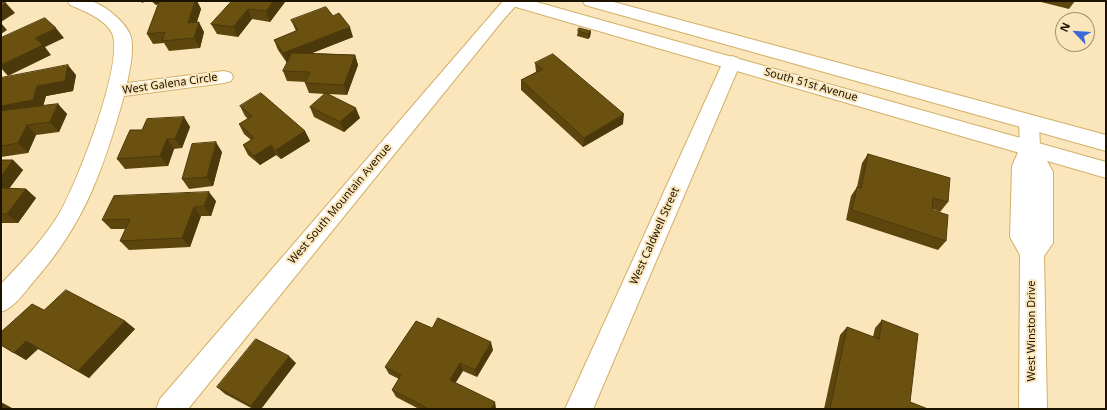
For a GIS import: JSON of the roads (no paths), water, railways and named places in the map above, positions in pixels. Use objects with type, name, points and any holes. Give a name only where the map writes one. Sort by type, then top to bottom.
[{"type":"street","points":[[1,301],[48,249],[74,208],[89,170],[116,91],[124,50],[122,36],[108,18],[76,1]]},
{"type":"street","name":"West South Mountain Avenue","points":[[170,409],[497,16],[512,1]]},
{"type":"street","name":"South 51st Avenue","points":[[515,1],[1106,170]]},
{"type":"street","name":"South 51st Avenue","points":[[591,1],[1106,143]]},
{"type":"street","name":"West Caldwell Street","points":[[579,409],[732,62]]},
{"type":"street","name":"West Galena Circle","points":[[116,91],[224,77]]},
{"type":"street","name":"West Winston Drive","points":[[1029,122],[1030,148],[1042,172],[1031,211],[1041,243],[1032,253],[1033,409]]}]
